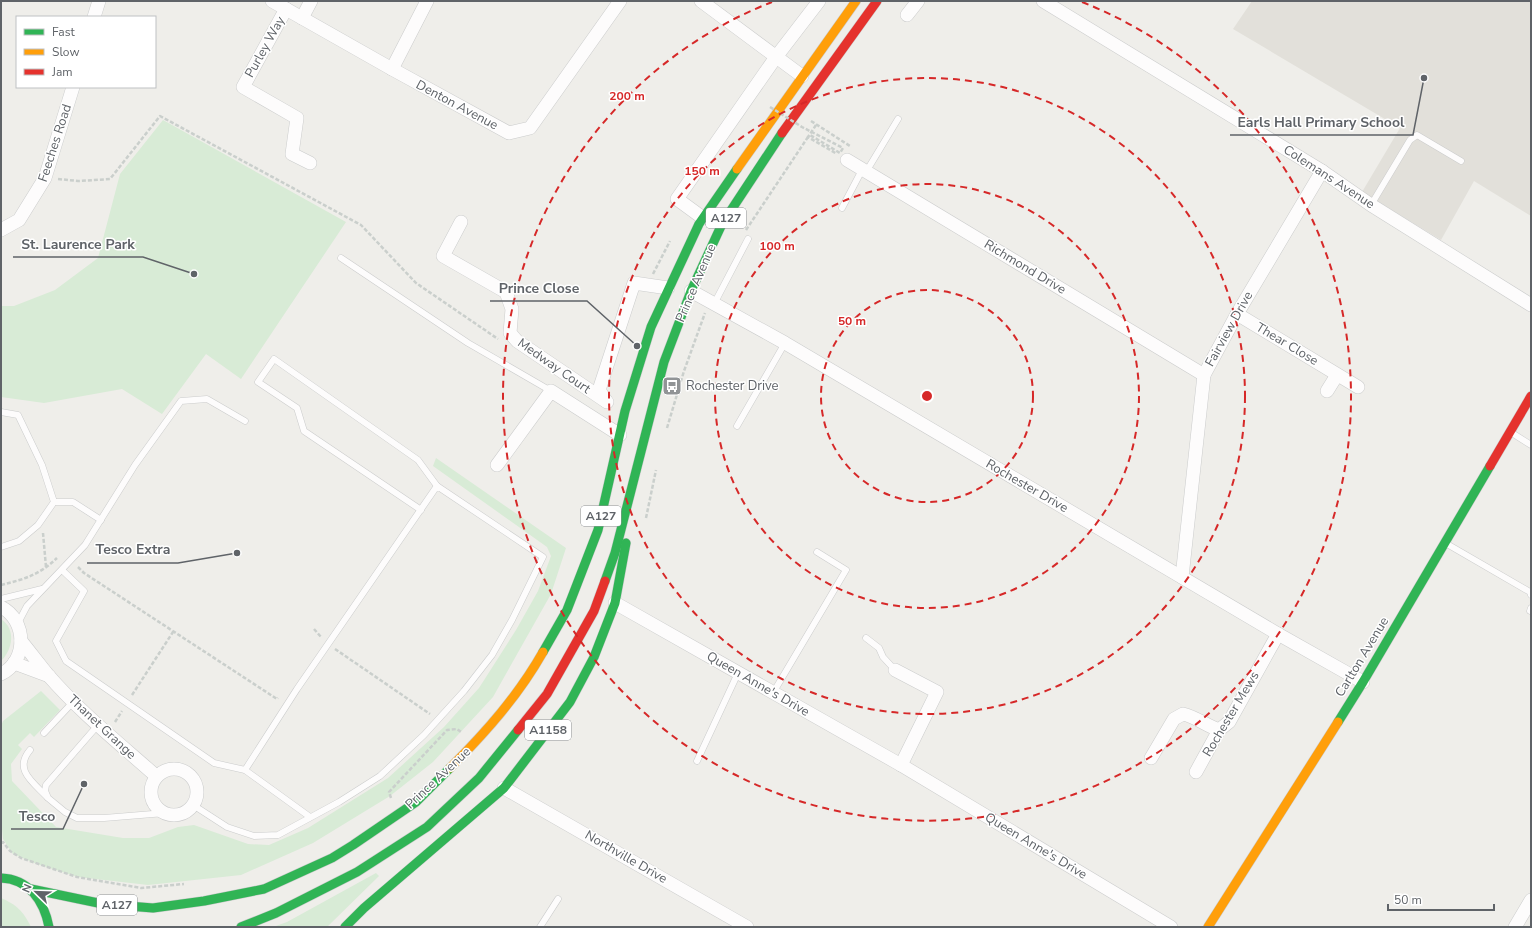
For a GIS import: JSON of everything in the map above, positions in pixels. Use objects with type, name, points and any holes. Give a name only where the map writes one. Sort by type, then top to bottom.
[{"type":"main road","name":"Prince Avenue","points":[[31,889],[103,904],[153,908],[204,901],[264,889],[338,854],[416,802],[484,734],[530,675],[567,610],[598,530],[625,411],[651,327],[668,288],[703,218],[856,1]]},
{"type":"main road","name":"Prince Avenue","points":[[241,927],[276,914],[357,872],[427,827],[480,778],[547,694],[594,611],[616,553],[664,362],[691,291],[722,224],[796,113],[877,1]]},
{"type":"main road","name":"Carlton Avenue","points":[[1208,927],[1363,682],[1531,396]]},
{"type":"main road","name":"Prince Avenue","points":[[345,927],[364,908],[504,788],[570,702],[594,657],[615,603],[637,465]]},
{"type":"main road","points":[[4,875],[19,881],[31,889],[42,905],[49,927]]},
{"type":"street","points":[[94,16],[99,1]]},
{"type":"street","name":"Denton Avenue","points":[[272,1],[509,133],[530,128],[620,1]]},
{"type":"street","points":[[302,18],[311,1]]},
{"type":"street","points":[[392,69],[427,1]]},
{"type":"street","points":[[701,1],[802,76]]},
{"type":"street","points":[[703,218],[676,199],[776,57],[819,1]]},
{"type":"street","points":[[907,15],[918,1]]},
{"type":"street","name":"Colemans Avenue","points":[[1043,1],[1322,171],[1371,204],[1531,305]]},
{"type":"street","name":"Purley Way","points":[[286,9],[243,87],[297,118],[292,154],[310,163]]},
{"type":"street","name":"Feeches Road","points":[[1,230],[20,220],[34,199],[45,178],[73,88]]},
{"type":"street","name":"Richmond Drive","points":[[847,160],[1204,375]]},
{"type":"street","name":"Fairview Drive","points":[[1182,577],[1204,375],[1237,314],[1322,171]]},
{"type":"street","name":"Medway Court","points":[[461,222],[443,256],[506,292],[512,309],[510,332],[516,341],[607,402]]},
{"type":"street","name":"Prince Avenue","points":[[607,402],[599,390],[634,283],[668,288]]},
{"type":"street","name":"Rochester Drive","points":[[691,291],[785,343],[1278,634],[1363,682]]},
{"type":"street","name":"Thear Close","points":[[1237,314],[1358,387]]},
{"type":"street","points":[[1327,391],[1337,374]]},
{"type":"street","points":[[497,465],[551,391],[620,435]]},
{"type":"street","points":[[607,402],[625,411]]},
{"type":"street","name":"Queen Anne's Drive","points":[[615,603],[901,766],[1171,927]]},
{"type":"street","points":[[1,607],[13,616],[18,624],[22,641],[20,653],[14,663],[2,675]]},
{"type":"street","name":"Rochester Mews","points":[[1196,772],[1219,730],[1229,722],[1278,634]]},
{"type":"street","name":"Thanet Grange","points":[[22,641],[49,676],[103,729],[156,776]]},
{"type":"street","points":[[14,663],[49,676]]},
{"type":"street","points":[[895,670],[937,692],[901,766]]},
{"type":"street","points":[[1151,758],[1174,719],[1183,714],[1193,716],[1219,730]]},
{"type":"street","points":[[170,768],[177,768],[185,771],[195,782],[197,790],[193,805],[183,813],[177,815],[165,813],[158,809],[151,797],[150,789],[156,776],[162,771],[170,768]]},
{"type":"street","name":"Northville Drive","points":[[504,788],[747,927]]},
{"type":"street","points":[[1515,927],[1531,900]]},
{"type":"lane","points":[[842,208],[898,119]]},
{"type":"lane","points":[[1371,204],[1410,140],[1417,135],[1461,161]]},
{"type":"lane","points":[[712,302],[746,237]]},
{"type":"lane","points":[[340,258],[468,343],[551,391]]},
{"type":"lane","points":[[737,426],[785,343]]},
{"type":"lane","points":[[193,805],[227,827],[254,836],[278,835],[339,802],[380,776],[437,721],[464,691],[492,655],[512,620],[543,557],[437,486],[418,460],[274,359],[258,382],[297,408],[304,431],[421,510]]},
{"type":"lane","points":[[18,624],[27,606],[85,545],[135,466],[181,401],[207,399],[245,421]]},
{"type":"lane","points":[[1,412],[18,415],[42,465],[54,502]]},
{"type":"lane","points":[[1510,432],[1531,445]]},
{"type":"lane","points":[[245,770],[259,746],[437,486]]},
{"type":"lane","points":[[54,502],[73,502],[101,520]]},
{"type":"lane","points":[[1,547],[19,541],[38,525],[54,502]]},
{"type":"lane","points":[[1446,543],[1530,592],[1531,595]]},
{"type":"lane","points":[[773,693],[846,570],[817,552]]},
{"type":"lane","points":[[62,570],[84,591],[56,641],[66,661],[214,763],[245,770],[310,817]]},
{"type":"lane","points":[[1,598],[43,589]]},
{"type":"lane","points":[[866,638],[879,648],[884,657],[895,670]]},
{"type":"lane","points":[[696,761],[738,673]]},
{"type":"lane","points":[[44,733],[74,701]]},
{"type":"lane","points":[[48,798],[45,791],[46,785],[103,729]]},
{"type":"lane","points":[[30,750],[23,760],[22,766],[24,772],[48,798],[65,812],[78,818],[104,818],[165,813]]},
{"type":"lane","points":[[540,927],[558,899]]},
{"type":"path","points":[[770,107],[802,127],[843,148],[840,153],[809,136]]},
{"type":"path","points":[[796,113],[853,148],[847,160],[809,136]]},
{"type":"path","points":[[45,178],[78,181],[110,179],[160,116],[361,225],[416,283],[500,340]]},
{"type":"path","points":[[746,237],[750,222],[816,125]]},
{"type":"path","points":[[647,285],[671,239]]},
{"type":"path","points":[[666,430],[684,371],[712,302]]},
{"type":"path","points":[[646,518],[657,467]]},
{"type":"path","points":[[38,525],[44,534],[46,568]]},
{"type":"path","points":[[1,585],[25,579],[46,568],[62,554],[84,573],[277,699],[282,693]]},
{"type":"path","points":[[314,629],[328,644],[429,713],[446,730]]},
{"type":"path","points":[[103,729],[127,703],[173,632]]},
{"type":"path","points":[[316,642],[320,636]]},
{"type":"path","points":[[456,737],[466,727]]},
{"type":"path","points":[[398,795],[392,800],[389,792],[446,730],[457,729],[461,732]]},
{"type":"path","points":[[1,843],[3,842],[10,850],[21,858],[77,876],[141,888],[188,884]]},
{"type":"shaded area","points":[[1252,1],[1531,1],[1531,216],[1474,181],[1441,240],[1362,192],[1400,128],[1233,29]]},
{"type":"green space","points":[[163,120],[346,222],[241,379],[206,354],[162,414],[122,389],[44,403],[1,397],[1,306],[14,306],[55,290],[98,258],[120,174]]},
{"type":"green space","points":[[436,458],[566,548],[551,594],[493,697],[433,762],[390,796],[313,843],[241,875],[148,885],[78,877],[37,864],[13,854],[3,839],[1,819],[1,726],[3,721],[41,691],[60,710],[34,737],[30,733],[18,745],[22,749],[11,764],[12,781],[56,827],[123,838],[149,838],[178,827],[194,825],[248,844],[269,845],[308,828],[388,778],[444,727],[479,688],[516,630],[538,591],[551,556],[547,547],[433,466]]},
{"type":"green space","points":[[1,619],[9,628],[11,639],[8,651],[1,661]]},
{"type":"green space","points":[[376,873],[379,876],[327,927],[273,927],[287,922]]},
{"type":"green space","points":[[1,898],[19,909],[31,927],[1,927]]},
{"type":"traffic: fast","points":[[605,581],[615,553],[664,362],[691,291],[722,224],[782,133]]},
{"type":"traffic: fast","points":[[543,652],[567,610],[598,530],[625,411],[651,327],[699,224],[737,169]]},
{"type":"traffic: fast","points":[[1338,722],[1490,466]]},
{"type":"traffic: fast","points":[[345,927],[364,908],[504,788],[570,702],[594,657],[615,603],[626,543]]},
{"type":"traffic: fast","points":[[241,927],[276,913],[357,872],[427,827],[479,778],[518,730]]},
{"type":"traffic: fast","points":[[31,889],[103,904],[153,908],[204,901],[264,889],[332,858],[353,845],[416,802],[450,768]]},
{"type":"traffic: fast","points":[[1,878],[20,882],[34,893],[47,917],[49,927]]},
{"type":"traffic: slow","points":[[737,169],[856,1]]},
{"type":"traffic: slow","points":[[450,768],[501,713],[523,684],[543,652]]},
{"type":"traffic: slow","points":[[1208,927],[1338,722]]},
{"type":"traffic: jam","points":[[782,133],[877,1]]},
{"type":"traffic: jam","points":[[1490,466],[1531,396]]},
{"type":"traffic: jam","points":[[518,730],[547,694],[594,611],[605,581]]},
{"type":"place","name":"Earls Hall Primary School","points":[[1424,78]]},
{"type":"place","name":"St. Laurence Park","points":[[194,274]]},
{"type":"place","name":"Prince Close","points":[[637,346]]},
{"type":"place","name":"Rochester Drive","points":[[672,386]]},
{"type":"place","name":"Tesco Extra","points":[[237,553]]},
{"type":"place","name":"Tesco","points":[[84,784]]}]
